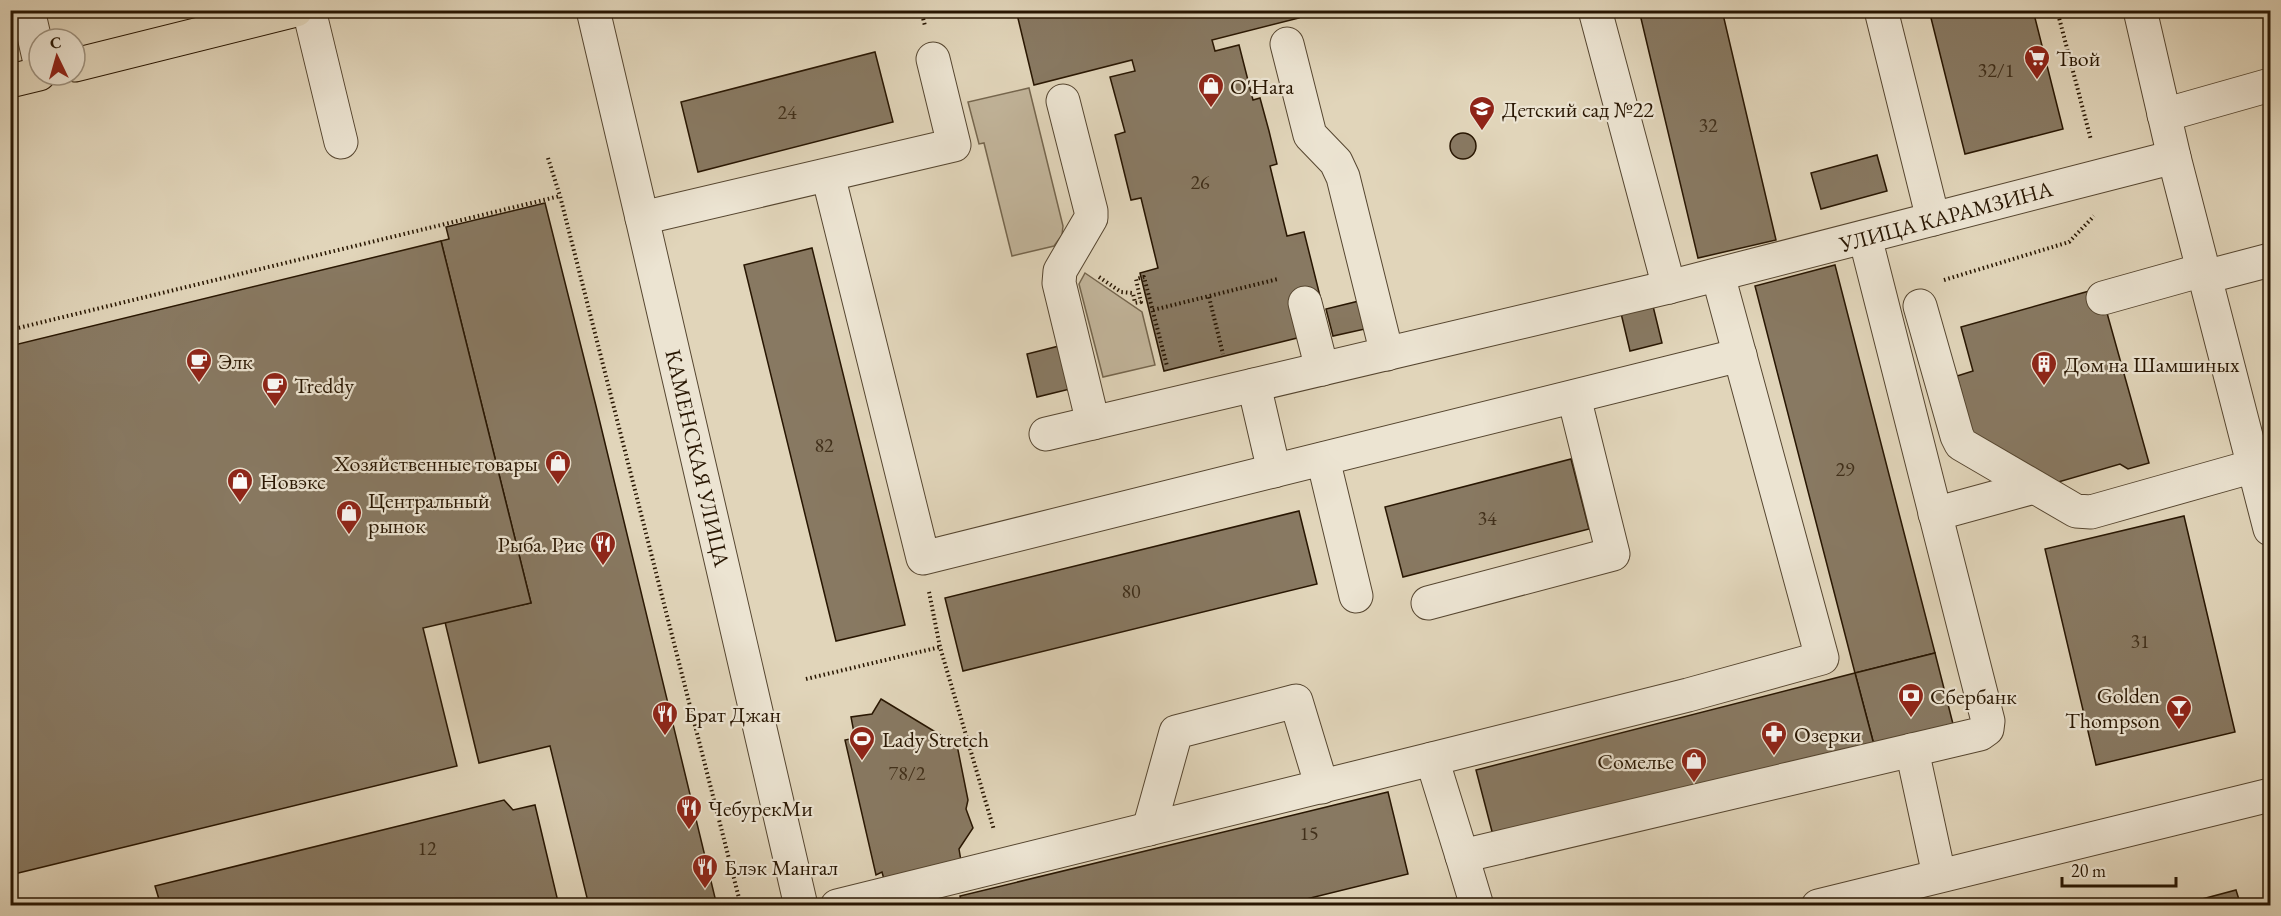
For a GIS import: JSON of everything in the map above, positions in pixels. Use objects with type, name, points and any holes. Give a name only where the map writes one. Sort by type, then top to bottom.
[{"type":"main road","points":[[87,62],[296,10]]},
{"type":"main road","points":[[10,81],[27,77]]},
{"type":"street","points":[[28,10],[32,27]]},
{"type":"street","points":[[309,10],[341,142]]},
{"type":"street","name":"КАМЕНСКАЯ УЛИЦА","points":[[592,10],[801,906]]},
{"type":"street","points":[[1594,10],[1669,287]]},
{"type":"street","points":[[1881,10],[1933,219]]},
{"type":"street","points":[[2140,10],[2174,157],[2271,529]]},
{"type":"street","points":[[1287,44],[1308,130],[1314,140],[1340,168],[1343,177],[1387,354]]},
{"type":"street","points":[[642,218],[954,146],[933,59]]},
{"type":"street","points":[[2164,115],[2271,85]]},
{"type":"street","points":[[1064,101],[1091,218],[1060,271],[1059,283],[1093,423]]},
{"type":"street","name":"УЛИЦА КАРАМЗИНА","points":[[1046,434],[1718,275],[2174,157]]},
{"type":"street","points":[[828,175],[923,558],[1740,355]]},
{"type":"street","points":[[1462,856],[1980,734],[1987,729],[1988,721],[1864,237]]},
{"type":"street","points":[[2103,298],[2271,260]]},
{"type":"street","points":[[837,906],[1688,695],[1822,658],[1718,275]]},
{"type":"street","points":[[1305,303],[1322,369]]},
{"type":"street","points":[[1920,306],[1961,444],[2076,511],[2091,512],[2254,466]]},
{"type":"street","points":[[1254,385],[1274,471]]},
{"type":"street","points":[[1428,603],[1613,554],[1574,397]]},
{"type":"street","points":[[1323,459],[1356,596]]},
{"type":"street","points":[[1935,514],[2034,487]]},
{"type":"street","points":[[1149,829],[1176,732],[1296,701],[1322,787]]},
{"type":"street","points":[[1912,750],[1939,875]]},
{"type":"street","points":[[1432,759],[1477,906]]},
{"type":"street","points":[[1818,906],[2271,795]]},
{"type":"path","points":[[2057,10],[2101,176]]},
{"type":"path","points":[[548,158],[560,196],[741,906]]},
{"type":"path","points":[[10,330],[560,196]]},
{"type":"path","points":[[1920,306],[1945,279],[2069,242],[2082,229]]},
{"type":"path","points":[[1132,293],[1135,303],[1141,302],[1136,279],[1144,277],[1167,366]]},
{"type":"path","points":[[1153,310],[1284,278]]},
{"type":"path","points":[[1209,297],[1223,354]]},
{"type":"path","points":[[923,558],[940,648],[1004,864]]},
{"type":"path","points":[[806,680],[940,648]]},
{"type":"shaded area","points":[[1029,88],[1063,226],[1062,235],[1054,246],[1012,256],[984,143],[979,144],[968,102]]},
{"type":"shaded area","points":[[1085,273],[1142,312],[1155,365],[1103,377],[1079,284]]},
{"type":"building","points":[[1016,10],[1297,10],[1299,18],[1212,40],[1215,51],[1239,45],[1253,100],[1260,98],[1269,131],[1277,164],[1270,166],[1287,236],[1304,232],[1321,300],[1297,338],[1164,371],[1140,273],[1158,268],[1141,198],[1131,200],[1115,135],[1125,132],[1110,77],[1135,71],[1132,60],[1034,85]]},
{"type":"building","points":[[1639,10],[1722,10],[1776,240],[1698,258]]},
{"type":"building","points":[[1929,10],[2033,10],[2063,129],[1965,154]]},
{"type":"building","points":[[875,52],[893,122],[698,172],[681,102]]},
{"type":"building","points":[[1463,133],[1472,137],[1476,146],[1472,155],[1463,159],[1454,155],[1450,146],[1454,137]]},
{"type":"building","points":[[1877,155],[1887,191],[1821,209],[1811,173]]},
{"type":"building","name":"Хозяйственные товары","points":[[545,203],[717,906],[589,906],[550,746],[479,763],[445,622],[531,603],[441,241],[449,239],[446,227]]},
{"type":"building","name":"Центральный рынок","points":[[441,241],[531,603],[423,628],[457,766],[10,875],[10,346]]},
{"type":"building","points":[[812,248],[905,625],[836,641],[744,265]]},
{"type":"building","points":[[1835,265],[1935,653],[1855,673],[1755,286]]},
{"type":"building","name":"Дом на Шамшиных","points":[[2100,288],[2149,463],[2128,469],[2120,464],[2055,483],[1974,439],[1957,376],[1973,371],[1961,327]]},
{"type":"building","points":[[1359,301],[1365,329],[1333,336],[1326,309]]},
{"type":"building","points":[[1652,302],[1662,343],[1630,351],[1620,309]]},
{"type":"building","points":[[1059,346],[1070,389],[1037,397],[1027,354]]},
{"type":"building","points":[[1571,459],[1589,529],[1403,577],[1385,507]]},
{"type":"building","points":[[1299,511],[1317,584],[963,671],[945,598]]},
{"type":"building","points":[[2184,516],[2235,732],[2096,765],[2045,549]]},
{"type":"building","points":[[1935,653],[1953,724],[1874,745],[1855,673]]},
{"type":"building","points":[[1855,673],[1874,745],[1495,843],[1476,770]]},
{"type":"building","points":[[881,699],[957,745],[968,800],[966,809],[973,828],[959,849],[962,867],[885,883],[882,872],[876,875],[845,740],[855,738],[851,717],[872,714]]},
{"type":"building","points":[[1388,792],[1408,874],[1278,906],[962,906],[960,896]]},
{"type":"building","points":[[504,800],[513,810],[535,805],[559,906],[161,906],[155,886]]},
{"type":"building","points":[[2236,890],[2241,906],[2176,906]]},
{"type":"place","name":"Твой","points":[[2037,81]]},
{"type":"place","name":"O'Hara","points":[[1211,109]]},
{"type":"place","name":"Детский сад №22","points":[[1482,132]]},
{"type":"place","name":"Элк","points":[[199,384]]},
{"type":"place","name":"Дом на Шамшиных","points":[[2044,387]]},
{"type":"place","name":"Treddy","points":[[275,408]]},
{"type":"place","name":"Хозяйственные товары","points":[[558,486]]},
{"type":"place","name":"Новэкс","points":[[240,504]]},
{"type":"place","name":"Центральный рынок","points":[[349,536]]},
{"type":"place","name":"Рыба. Рис","points":[[603,567]]},
{"type":"place","name":"Сбербанк","points":[[1911,719]]},
{"type":"place","name":"Golden Thompson","points":[[2179,731]]},
{"type":"place","name":"Брат Джан","points":[[665,737]]},
{"type":"place","name":"Озерки","points":[[1774,757]]},
{"type":"place","name":"Lady Stretch","points":[[862,762]]},
{"type":"place","name":"Сомелье","points":[[1694,784]]},
{"type":"place","name":"ЧебурекМи","points":[[689,831]]},
{"type":"place","name":"Блэк Мангал","points":[[705,890]]}]
